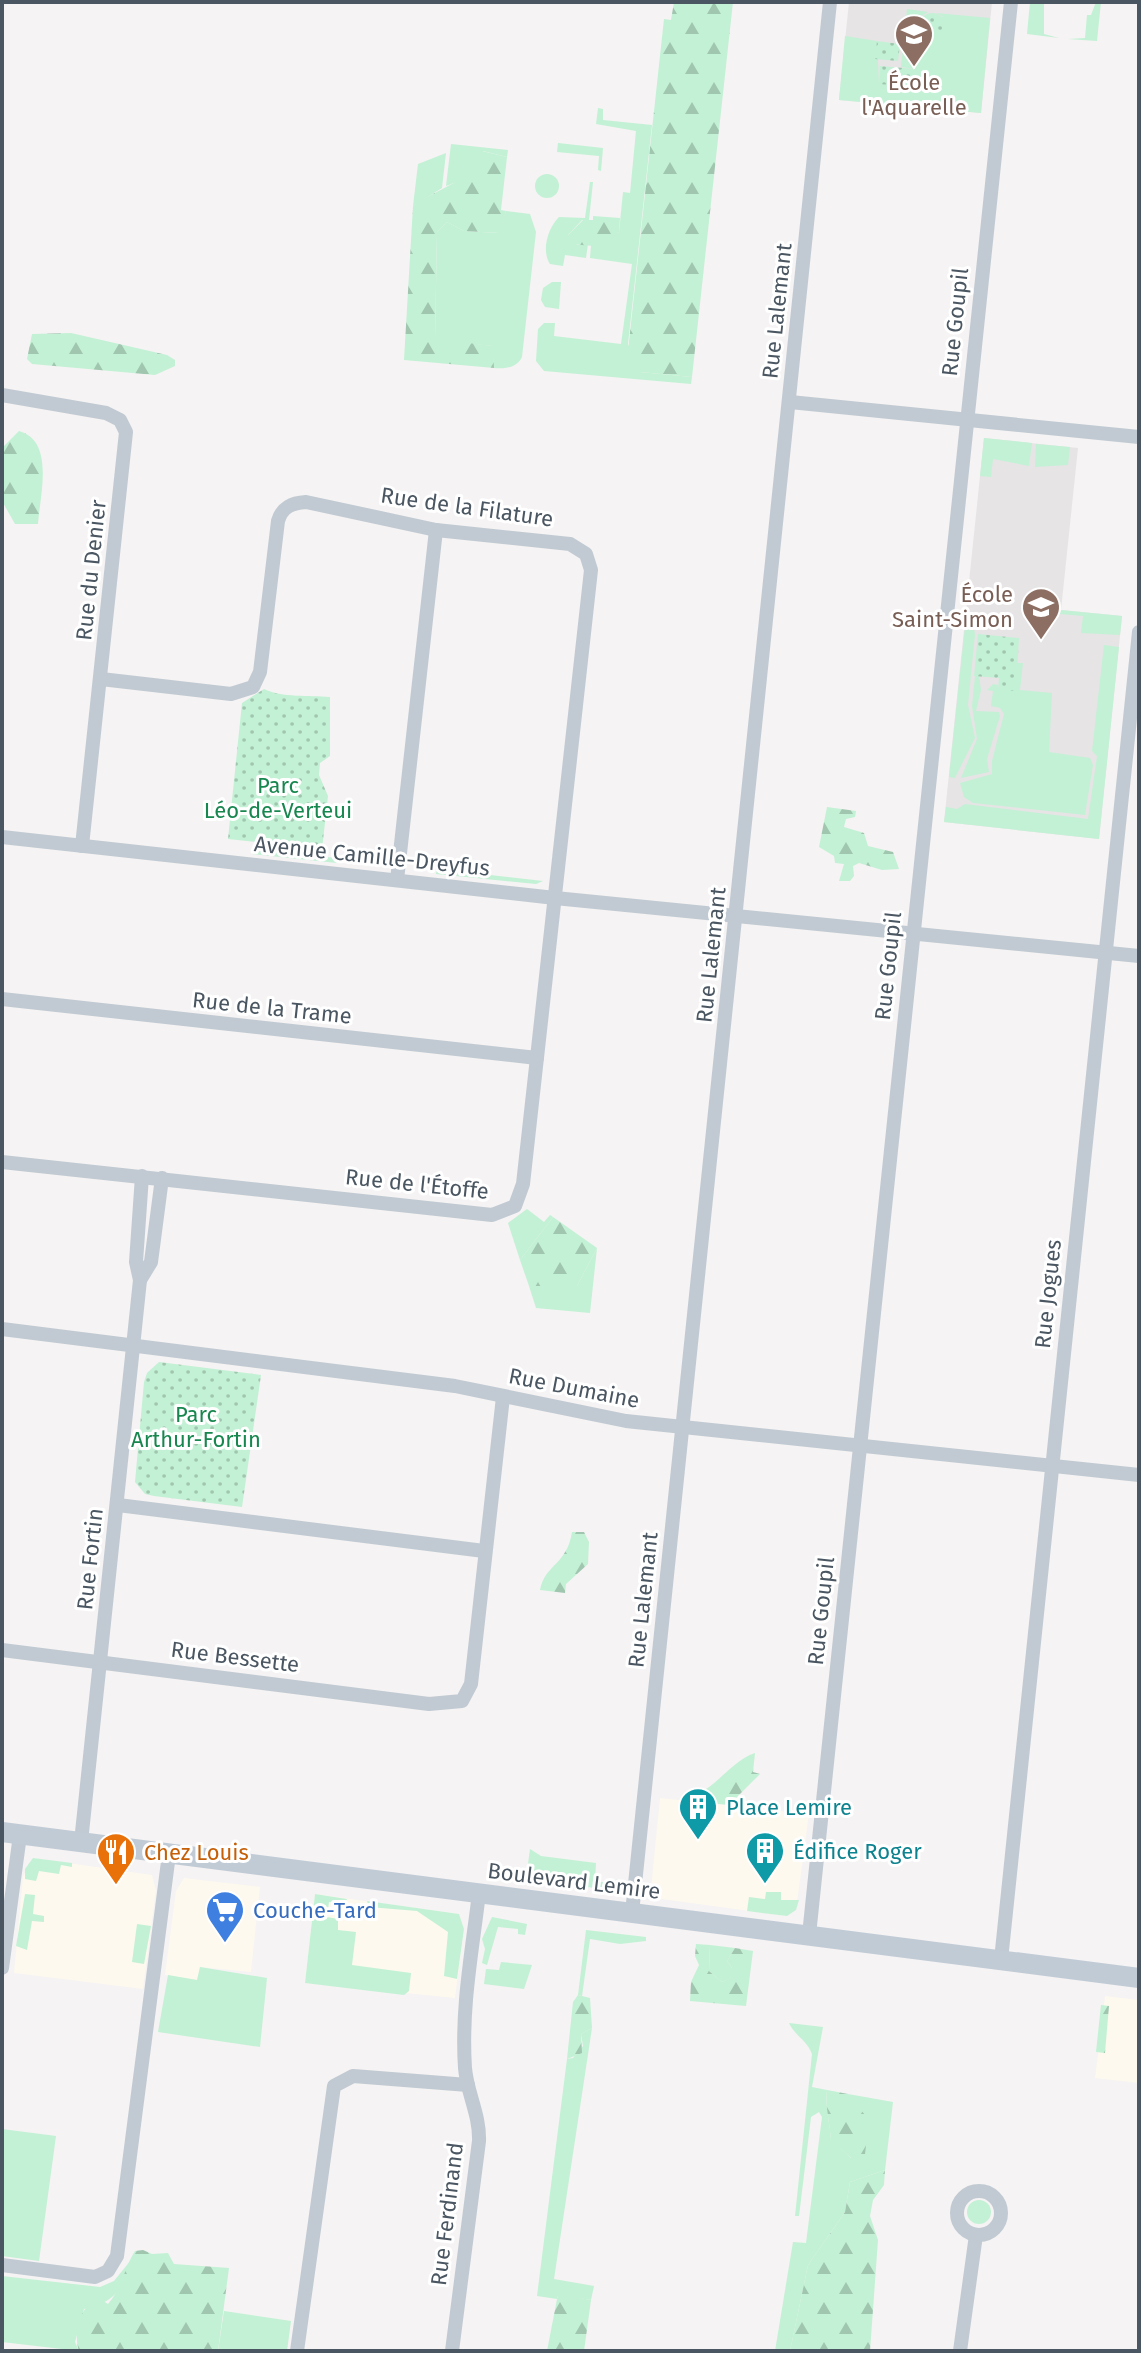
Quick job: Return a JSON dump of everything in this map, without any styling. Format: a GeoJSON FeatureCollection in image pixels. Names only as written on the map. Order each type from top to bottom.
{"type":"FeatureCollection","features":[{"type":"Feature","properties":{"kind":"main road","name":"Boulevard Lemire"},"geometry":{"type":"LineString","coordinates":[[11,1834],[1139,1978]]}},
{"type":"Feature","properties":{"kind":"street","name":"Rue Lalemant"},"geometry":{"type":"LineString","coordinates":[[632,1913],[830,2]]}},
{"type":"Feature","properties":{"kind":"street","name":"Rue Goupil"},"geometry":{"type":"LineString","coordinates":[[809,1935],[1011,2]]}},
{"type":"Feature","properties":{"kind":"street","name":"Rue du Denier"},"geometry":{"type":"LineString","coordinates":[[2,395],[106,413],[120,420],[126,432],[82,846]]}},
{"type":"Feature","properties":{"kind":"street"},"geometry":{"type":"LineString","coordinates":[[790,402],[1139,437]]}},
{"type":"Feature","properties":{"kind":"street","name":"Rue de la Filature"},"geometry":{"type":"LineString","coordinates":[[101,679],[231,694],[253,687],[260,672],[278,521],[283,511],[293,504],[306,502],[436,530],[570,544],[586,554],[590,565],[555,898]]}},
{"type":"Feature","properties":{"kind":"street"},"geometry":{"type":"LineString","coordinates":[[397,880],[436,530]]}},
{"type":"Feature","properties":{"kind":"street","name":"Rue Jogues"},"geometry":{"type":"LineString","coordinates":[[1001,1960],[1139,632]]}},
{"type":"Feature","properties":{"kind":"street","name":"Avenue Camille-Dreyfus"},"geometry":{"type":"LineString","coordinates":[[2,837],[555,898],[1139,956]]}},
{"type":"Feature","properties":{"kind":"street","name":"Rue de l'Étoffe"},"geometry":{"type":"LineString","coordinates":[[2,1162],[492,1215],[505,1213],[519,1200],[523,1184],[555,898]]}},
{"type":"Feature","properties":{"kind":"street","name":"Rue de la Trame"},"geometry":{"type":"LineString","coordinates":[[2,999],[537,1058]]}},
{"type":"Feature","properties":{"kind":"street","name":"Rue Fortin"},"geometry":{"type":"LineString","coordinates":[[81,1842],[140,1280],[136,1254],[142,1176]]}},
{"type":"Feature","properties":{"kind":"street","name":"Rue Fortin"},"geometry":{"type":"LineString","coordinates":[[140,1280],[151,1262],[162,1178]]}},
{"type":"Feature","properties":{"kind":"street","name":"Rue Dumaine"},"geometry":{"type":"LineString","coordinates":[[2,1329],[455,1386],[583,1415],[1139,1475]]}},
{"type":"Feature","properties":{"kind":"street"},"geometry":{"type":"LineString","coordinates":[[118,1505],[484,1551],[503,1397]]}},
{"type":"Feature","properties":{"kind":"street","name":"Rue Bessette"},"geometry":{"type":"LineString","coordinates":[[2,1650],[429,1704],[462,1701],[471,1684],[484,1551]]}},
{"type":"Feature","properties":{"kind":"street"},"geometry":{"type":"LineString","coordinates":[[2,1968],[11,1834]]}},
{"type":"Feature","properties":{"kind":"street"},"geometry":{"type":"LineString","coordinates":[[2,2265],[91,2278],[105,2273],[118,2251],[169,1854]]}},
{"type":"Feature","properties":{"kind":"street","name":"Rue Ferdinand"},"geometry":{"type":"LineString","coordinates":[[452,2351],[479,2141],[478,2119],[468,2085],[464,1999],[479,1893]]}},
{"type":"Feature","properties":{"kind":"street"},"geometry":{"type":"LineString","coordinates":[[297,2351],[334,2086],[353,2076],[468,2085]]}},
{"type":"Feature","properties":{"kind":"street"},"geometry":{"type":"LineString","coordinates":[[960,2351],[976,2235]]}},
{"type":"Feature","properties":{"kind":"shaded area","name":"École l'Aquarelle"},"geometry":{"type":"Polygon","coordinates":[[[849,2],[992,2],[981,113],[839,100],[849,2]]]}},
{"type":"Feature","properties":{"kind":"shaded area","name":"École Saint-Simon"},"geometry":{"type":"Polygon","coordinates":[[[984,438],[1078,448],[1061,610],[1122,616],[1099,839],[944,822],[984,438]]]}},
{"type":"Feature","properties":{"kind":"shaded area"},"geometry":{"type":"Polygon","coordinates":[[[660,1798],[809,1814],[796,1910],[787,1916],[654,1898],[651,1889],[660,1798]]]}},
{"type":"Feature","properties":{"kind":"shaded area"},"geometry":{"type":"Polygon","coordinates":[[[33,1858],[152,1875],[156,1890],[143,1989],[14,1973],[23,1876],[33,1858]]]}},
{"type":"Feature","properties":{"kind":"shaded area"},"geometry":{"type":"Polygon","coordinates":[[[184,1878],[260,1887],[251,1972],[200,1967],[197,1980],[165,1975],[176,1891],[184,1878]]]}},
{"type":"Feature","properties":{"kind":"shaded area"},"geometry":{"type":"Polygon","coordinates":[[[315,1894],[459,1914],[464,1929],[455,1998],[305,1983],[315,1894]]]}},
{"type":"Feature","properties":{"kind":"shaded area"},"geometry":{"type":"Polygon","coordinates":[[[1105,1996],[1139,2000],[1139,2083],[1095,2078],[1105,1996]]]}},
{"type":"Feature","properties":{"kind":"green space"},"geometry":{"type":"Polygon","coordinates":[[[674,2],[733,2],[692,377],[640,372],[627,360],[664,19],[671,20],[674,2]]]}},
{"type":"Feature","properties":{"kind":"green space"},"geometry":{"type":"Polygon","coordinates":[[[1030,2],[1044,2],[1044,34],[1059,38],[1027,34],[1030,2]]]}},
{"type":"Feature","properties":{"kind":"green space"},"geometry":{"type":"Polygon","coordinates":[[[1096,2],[1101,2],[1097,41],[1068,39],[1085,38],[1087,15],[1091,15],[1096,2]]]}},
{"type":"Feature","properties":{"kind":"green space","name":"École l'Aquarelle"},"geometry":{"type":"Polygon","coordinates":[[[907,9],[928,12],[920,17],[943,17],[936,13],[990,18],[981,113],[839,100],[845,36],[877,41],[879,84],[915,69],[901,67],[907,9]]]}},
{"type":"Feature","properties":{"kind":"green space"},"geometry":{"type":"Polygon","coordinates":[[[932,13],[941,17],[945,26],[941,35],[932,39],[923,35],[919,26],[923,17],[932,13]]]}},
{"type":"Feature","properties":{"kind":"green space"},"geometry":{"type":"Polygon","coordinates":[[[877,41],[900,44],[898,61],[875,59],[877,41]]]}},
{"type":"Feature","properties":{"kind":"green space"},"geometry":{"type":"Polygon","coordinates":[[[880,66],[915,69],[914,87],[879,84],[880,66]]]}},
{"type":"Feature","properties":{"kind":"green space"},"geometry":{"type":"Polygon","coordinates":[[[598,108],[603,109],[603,120],[652,125],[628,344],[640,372],[692,377],[691,384],[544,371],[536,361],[538,329],[544,323],[555,323],[554,336],[621,344],[632,264],[590,258],[591,245],[619,232],[623,192],[630,193],[636,131],[596,124],[598,108]]]}},
{"type":"Feature","properties":{"kind":"green space"},"geometry":{"type":"Polygon","coordinates":[[[558,143],[603,148],[601,171],[598,170],[599,156],[557,152],[558,143]]]}},
{"type":"Feature","properties":{"kind":"green space"},"geometry":{"type":"Polygon","coordinates":[[[451,144],[508,150],[507,157],[483,151],[469,173],[446,186],[451,144]]]}},
{"type":"Feature","properties":{"kind":"green space"},"geometry":{"type":"Polygon","coordinates":[[[482,151],[507,157],[501,210],[506,211],[500,233],[464,231],[447,222],[437,232],[435,339],[493,346],[494,368],[404,360],[413,206],[462,177],[477,162],[482,151]]]}},
{"type":"Feature","properties":{"kind":"green space"},"geometry":{"type":"Polygon","coordinates":[[[446,153],[442,188],[413,206],[418,164],[446,153]]]}},
{"type":"Feature","properties":{"kind":"green space"},"geometry":{"type":"Polygon","coordinates":[[[547,174],[556,177],[559,186],[556,195],[547,198],[538,195],[535,186],[538,177],[547,174]]]}},
{"type":"Feature","properties":{"kind":"green space"},"geometry":{"type":"Polygon","coordinates":[[[590,182],[593,182],[589,220],[582,220],[568,235],[577,245],[588,244],[586,258],[565,255],[563,266],[550,264],[546,246],[552,227],[559,217],[585,218],[590,182]]]}},
{"type":"Feature","properties":{"kind":"green space"},"geometry":{"type":"Polygon","coordinates":[[[506,211],[530,214],[536,232],[522,357],[514,366],[494,368],[492,346],[435,340],[437,232],[447,222],[464,231],[499,233],[506,211]]]}},
{"type":"Feature","properties":{"kind":"green space"},"geometry":{"type":"Polygon","coordinates":[[[593,216],[620,218],[619,232],[594,246],[569,244],[568,235],[583,220],[593,220],[593,216]]]}},
{"type":"Feature","properties":{"kind":"green space"},"geometry":{"type":"Polygon","coordinates":[[[552,282],[561,282],[559,309],[545,307],[541,300],[543,288],[552,282]]]}},
{"type":"Feature","properties":{"kind":"green space"},"geometry":{"type":"Polygon","coordinates":[[[71,333],[167,355],[175,360],[175,366],[155,375],[32,364],[27,359],[32,334],[71,333]]]}},
{"type":"Feature","properties":{"kind":"green space"},"geometry":{"type":"Polygon","coordinates":[[[19,431],[30,437],[41,457],[43,470],[38,524],[15,524],[2,501],[2,448],[19,431]]]}},
{"type":"Feature","properties":{"kind":"green space"},"geometry":{"type":"Polygon","coordinates":[[[984,438],[1032,443],[1029,466],[993,459],[991,477],[980,476],[984,438]]]}},
{"type":"Feature","properties":{"kind":"green space"},"geometry":{"type":"Polygon","coordinates":[[[1036,444],[1070,447],[1068,465],[1035,467],[1036,444]]]}},
{"type":"Feature","properties":{"kind":"green space"},"geometry":{"type":"Polygon","coordinates":[[[1061,610],[1122,616],[1120,635],[1081,633],[1083,616],[1060,614],[1061,610]]]}},
{"type":"Feature","properties":{"kind":"green space"},"geometry":{"type":"Polygon","coordinates":[[[965,627],[974,628],[975,635],[968,705],[975,738],[955,778],[949,777],[965,627]]]}},
{"type":"Feature","properties":{"kind":"green space"},"geometry":{"type":"Polygon","coordinates":[[[978,634],[1019,638],[1016,691],[998,690],[999,678],[974,676],[978,634]]]}},
{"type":"Feature","properties":{"kind":"green space"},"geometry":{"type":"Polygon","coordinates":[[[1104,645],[1119,647],[1099,839],[944,822],[946,807],[957,809],[965,804],[1088,819],[1097,756],[1092,751],[1104,645]]]}},
{"type":"Feature","properties":{"kind":"green space"},"geometry":{"type":"Polygon","coordinates":[[[1016,663],[1023,663],[1020,690],[1052,693],[1049,752],[1090,758],[1093,765],[1085,815],[973,803],[964,797],[960,783],[992,774],[992,761],[1004,714],[1000,708],[991,706],[993,691],[987,690],[993,684],[998,685],[998,689],[1016,663]]]}},
{"type":"Feature","properties":{"kind":"green space"},"geometry":{"type":"Polygon","coordinates":[[[975,676],[979,676],[981,690],[976,711],[999,712],[1000,716],[987,759],[989,772],[961,778],[977,739],[972,706],[975,676]]]}},
{"type":"Feature","properties":{"kind":"green space","name":"Parc Léo-de-Verteui"},"geometry":{"type":"Polygon","coordinates":[[[264,689],[287,695],[330,697],[330,756],[320,763],[319,775],[328,796],[322,849],[228,839],[242,703],[264,689]]]}},
{"type":"Feature","properties":{"kind":"green space"},"geometry":{"type":"Polygon","coordinates":[[[827,807],[856,811],[855,817],[846,819],[844,827],[864,833],[868,846],[893,852],[899,869],[882,870],[859,863],[853,866],[854,876],[850,881],[839,881],[844,864],[835,863],[834,856],[819,847],[827,807]]]}},
{"type":"Feature","properties":{"kind":"green space"},"geometry":{"type":"Polygon","coordinates":[[[254,849],[336,858],[337,863],[252,854],[254,849]]]}},
{"type":"Feature","properties":{"kind":"green space"},"geometry":{"type":"Polygon","coordinates":[[[437,869],[543,881],[536,884],[436,874],[437,869]]]}},
{"type":"Feature","properties":{"kind":"green space"},"geometry":{"type":"Polygon","coordinates":[[[527,1209],[544,1222],[550,1215],[553,1217],[520,1260],[508,1223],[527,1209]]]}},
{"type":"Feature","properties":{"kind":"green space"},"geometry":{"type":"Polygon","coordinates":[[[553,1217],[597,1248],[577,1286],[529,1286],[520,1260],[553,1217]]]}},
{"type":"Feature","properties":{"kind":"green space"},"geometry":{"type":"Polygon","coordinates":[[[597,1248],[590,1313],[536,1308],[529,1286],[577,1286],[597,1248]]]}},
{"type":"Feature","properties":{"kind":"green space","name":"Parc Arthur-Fortin"},"geometry":{"type":"Polygon","coordinates":[[[159,1362],[261,1375],[242,1507],[145,1494],[135,1482],[144,1382],[147,1373],[159,1362]]]}},
{"type":"Feature","properties":{"kind":"green space"},"geometry":{"type":"Polygon","coordinates":[[[572,1532],[584,1532],[589,1542],[588,1564],[566,1584],[565,1593],[540,1590],[546,1575],[566,1551],[572,1532]]]}},
{"type":"Feature","properties":{"kind":"green space"},"geometry":{"type":"Polygon","coordinates":[[[755,1753],[753,1772],[760,1774],[729,1805],[690,1801],[691,1795],[707,1788],[755,1753]]]}},
{"type":"Feature","properties":{"kind":"green space"},"geometry":{"type":"Polygon","coordinates":[[[530,1849],[541,1856],[596,1863],[595,1881],[608,1883],[618,1879],[618,1886],[610,1890],[526,1879],[530,1849]]]}},
{"type":"Feature","properties":{"kind":"green space"},"geometry":{"type":"Polygon","coordinates":[[[33,1858],[72,1863],[72,1867],[61,1865],[59,1874],[39,1871],[36,1881],[25,1879],[25,1869],[33,1858]]]}},
{"type":"Feature","properties":{"kind":"green space"},"geometry":{"type":"Polygon","coordinates":[[[766,1892],[781,1892],[781,1900],[799,1900],[796,1910],[787,1916],[747,1911],[749,1897],[765,1899],[766,1892]]]}},
{"type":"Feature","properties":{"kind":"green space"},"geometry":{"type":"Polygon","coordinates":[[[25,1894],[35,1895],[33,1914],[44,1916],[44,1922],[32,1921],[27,1950],[16,1946],[25,1894]]]}},
{"type":"Feature","properties":{"kind":"green space"},"geometry":{"type":"Polygon","coordinates":[[[315,1894],[347,1899],[345,1904],[329,1902],[327,1917],[338,1919],[338,1930],[356,1932],[352,1965],[411,1973],[409,1991],[404,1995],[305,1983],[315,1894]]]}},
{"type":"Feature","properties":{"kind":"green space"},"geometry":{"type":"Polygon","coordinates":[[[367,1901],[459,1914],[464,1929],[457,1979],[444,1976],[448,1932],[417,1911],[369,1907],[367,1901]]]}},
{"type":"Feature","properties":{"kind":"green space"},"geometry":{"type":"Polygon","coordinates":[[[492,1917],[527,1924],[525,1935],[518,1934],[518,1929],[498,1927],[487,1965],[482,1963],[485,1949],[482,1939],[492,1917]]]}},
{"type":"Feature","properties":{"kind":"green space"},"geometry":{"type":"Polygon","coordinates":[[[137,1924],[151,1926],[144,1964],[132,1962],[137,1924]]]}},
{"type":"Feature","properties":{"kind":"green space"},"geometry":{"type":"Polygon","coordinates":[[[586,1930],[646,1937],[646,1941],[620,1944],[590,1939],[582,1996],[578,1995],[586,1930]]]}},
{"type":"Feature","properties":{"kind":"green space"},"geometry":{"type":"Polygon","coordinates":[[[696,1944],[710,1945],[709,1971],[722,1982],[731,1978],[732,1968],[727,1961],[735,1948],[753,1951],[746,2006],[690,2001],[691,1982],[699,1965],[695,1956],[696,1944]]]}},
{"type":"Feature","properties":{"kind":"green space"},"geometry":{"type":"Polygon","coordinates":[[[710,1945],[735,1948],[727,1961],[732,1968],[732,1978],[722,1982],[709,1971],[710,1945]]]}},
{"type":"Feature","properties":{"kind":"green space"},"geometry":{"type":"Polygon","coordinates":[[[501,1962],[532,1965],[524,1989],[484,1984],[486,1969],[499,1970],[501,1962]]]}},
{"type":"Feature","properties":{"kind":"green space"},"geometry":{"type":"Polygon","coordinates":[[[200,1967],[267,1978],[260,2047],[158,2032],[168,1975],[197,1980],[200,1967]]]}},
{"type":"Feature","properties":{"kind":"green space"},"geometry":{"type":"Polygon","coordinates":[[[578,1995],[590,1998],[592,2028],[581,2034],[582,2053],[567,2059],[573,2002],[578,1995]]]}},
{"type":"Feature","properties":{"kind":"green space"},"geometry":{"type":"Polygon","coordinates":[[[1101,2005],[1109,2006],[1105,2053],[1096,2052],[1101,2005]]]}},
{"type":"Feature","properties":{"kind":"green space"},"geometry":{"type":"Polygon","coordinates":[[[789,2023],[823,2027],[812,2087],[827,2090],[831,2140],[851,2158],[864,2138],[867,2126],[848,2094],[893,2102],[885,2170],[850,2182],[845,2212],[808,2265],[790,2351],[775,2351],[793,2242],[806,2243],[822,2117],[819,2112],[811,2117],[799,2216],[795,2216],[812,2054],[789,2023]]]}},
{"type":"Feature","properties":{"kind":"green space"},"geometry":{"type":"Polygon","coordinates":[[[592,2028],[554,2279],[594,2286],[591,2300],[558,2295],[557,2299],[537,2296],[567,2059],[573,2058],[583,2046],[581,2034],[592,2028]]]}},
{"type":"Feature","properties":{"kind":"green space"},"geometry":{"type":"Polygon","coordinates":[[[827,2090],[848,2094],[869,2120],[865,2154],[856,2162],[831,2141],[827,2090]]]}},
{"type":"Feature","properties":{"kind":"green space"},"geometry":{"type":"Polygon","coordinates":[[[2,2129],[56,2136],[39,2261],[2,2256],[2,2129]]]}},
{"type":"Feature","properties":{"kind":"green space"},"geometry":{"type":"Polygon","coordinates":[[[885,2170],[884,2185],[873,2200],[870,2216],[878,2240],[870,2351],[790,2351],[808,2265],[845,2212],[850,2182],[885,2170]]]}},
{"type":"Feature","properties":{"kind":"green space"},"geometry":{"type":"Polygon","coordinates":[[[979,2200],[987,2204],[991,2212],[987,2220],[979,2224],[971,2220],[967,2212],[971,2204],[979,2200]]]}},
{"type":"Feature","properties":{"kind":"green space"},"geometry":{"type":"Polygon","coordinates":[[[135,2251],[152,2254],[168,2253],[174,2264],[229,2268],[218,2351],[79,2351],[78,2329],[82,2313],[98,2298],[108,2304],[135,2251]]]}},
{"type":"Feature","properties":{"kind":"green space"},"geometry":{"type":"Polygon","coordinates":[[[131,2260],[125,2279],[116,2293],[103,2303],[84,2309],[75,2342],[79,2351],[2,2342],[2,2276],[100,2287],[114,2281],[131,2260]]]}},
{"type":"Feature","properties":{"kind":"green space"},"geometry":{"type":"Polygon","coordinates":[[[558,2294],[591,2300],[584,2351],[547,2351],[558,2294]]]}},
{"type":"Feature","properties":{"kind":"green space"},"geometry":{"type":"Polygon","coordinates":[[[224,2311],[291,2321],[287,2351],[218,2351],[224,2311]]]}},
{"type":"Feature","properties":{"kind":"place","name":"École l'Aquarelle"},"geometry":{"type":"Point","coordinates":[914,68]}},
{"type":"Feature","properties":{"kind":"place","name":"École Saint-Simon"},"geometry":{"type":"Point","coordinates":[1041,641]}},
{"type":"Feature","properties":{"kind":"place","name":"Place Lemire"},"geometry":{"type":"Point","coordinates":[698,1841]}},
{"type":"Feature","properties":{"kind":"place","name":"Édifice Roger"},"geometry":{"type":"Point","coordinates":[765,1885]}},
{"type":"Feature","properties":{"kind":"place","name":"Chez Louis"},"geometry":{"type":"Point","coordinates":[116,1886]}},
{"type":"Feature","properties":{"kind":"place","name":"Couche-Tard"},"geometry":{"type":"Point","coordinates":[225,1944]}}]}
